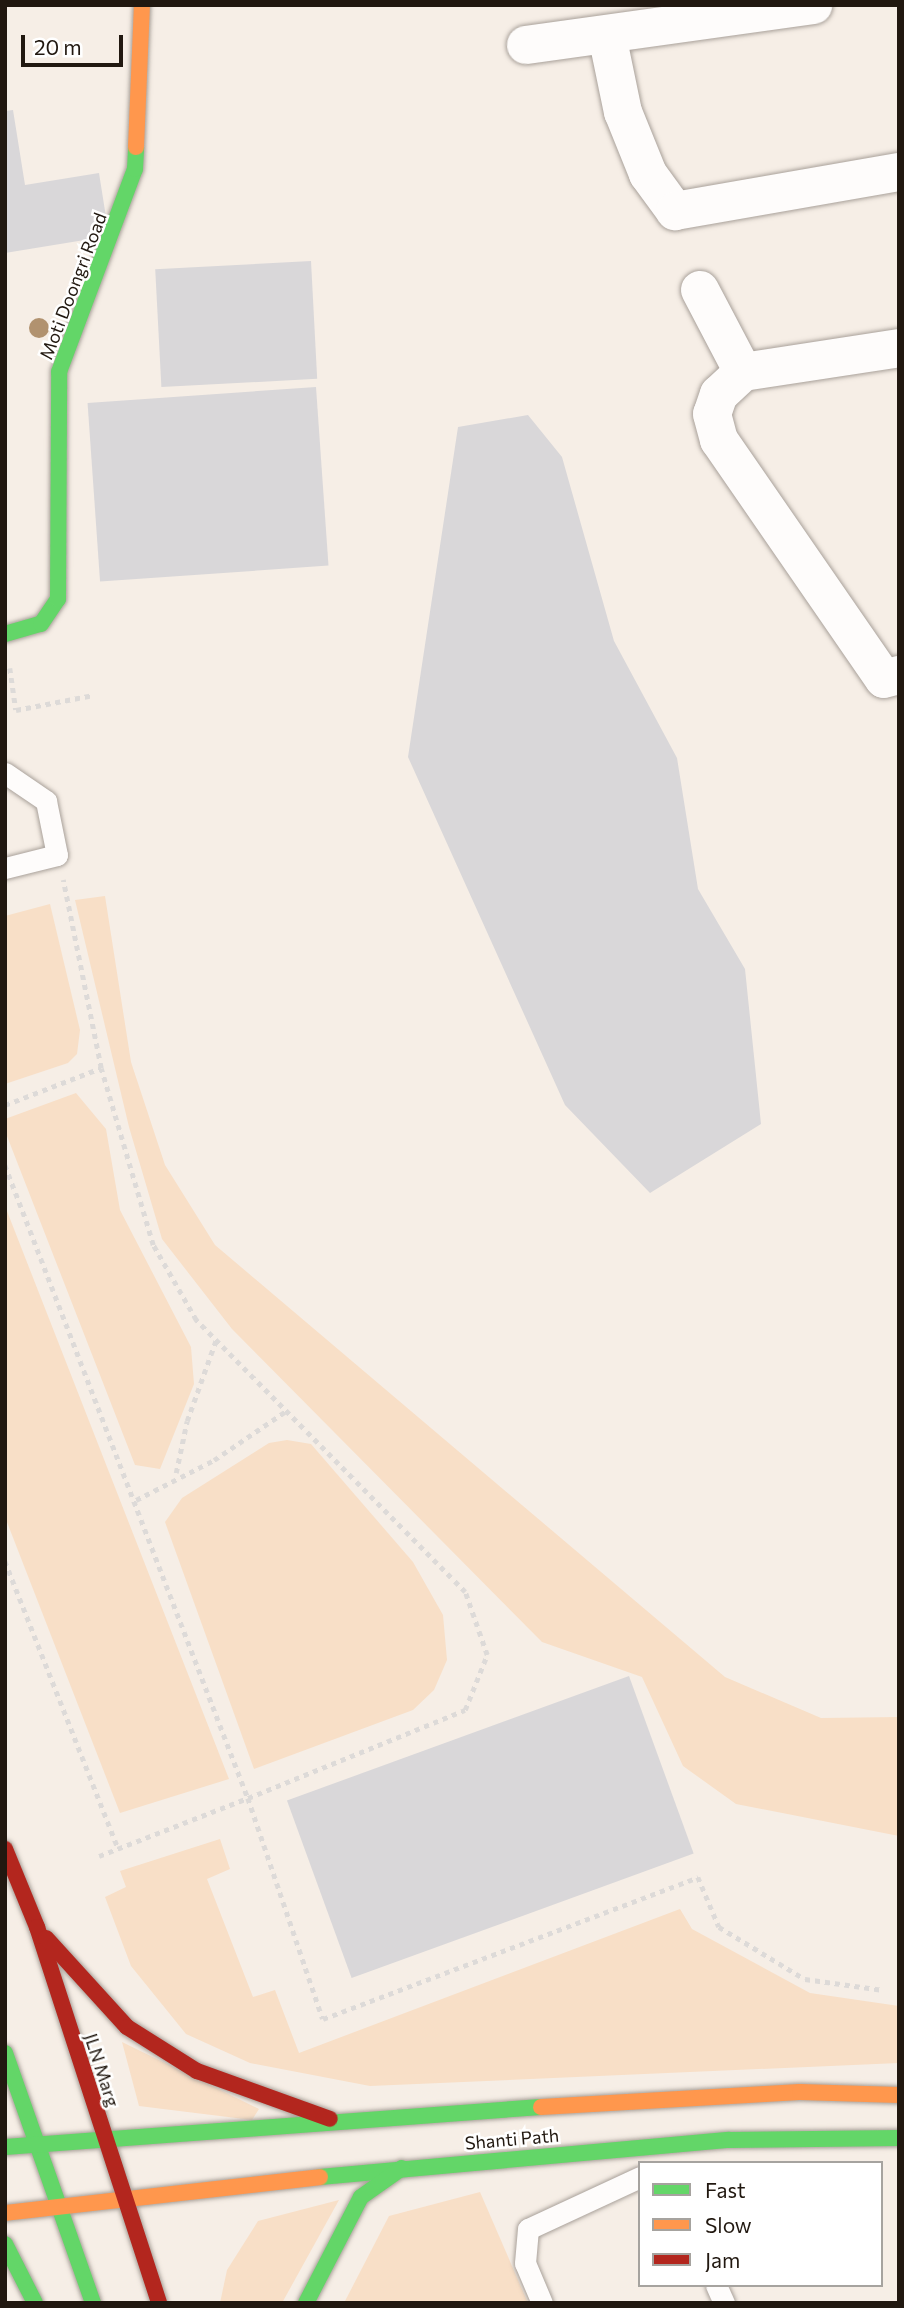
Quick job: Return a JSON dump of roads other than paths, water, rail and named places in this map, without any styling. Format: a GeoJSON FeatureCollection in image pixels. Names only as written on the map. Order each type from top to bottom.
{"type":"FeatureCollection","features":[{"type":"Feature","properties":{"kind":"main road","name":"Moti Doongri Road"},"geometry":{"type":"LineString","coordinates":[[5,634],[41,624],[58,599],[59,372],[135,169],[142,5]]}},
{"type":"Feature","properties":{"kind":"main road","name":"JLN Marg"},"geometry":{"type":"LineString","coordinates":[[5,1849],[37,1928],[103,2136],[130,2203],[159,2303]]}},
{"type":"Feature","properties":{"kind":"main road"},"geometry":{"type":"LineString","coordinates":[[37,1928],[127,2026],[197,2071],[330,2119]]}},
{"type":"Feature","properties":{"kind":"main road"},"geometry":{"type":"LineString","coordinates":[[5,2053],[93,2303]]}},
{"type":"Feature","properties":{"kind":"main road"},"geometry":{"type":"LineString","coordinates":[[5,2147],[103,2136],[330,2119],[800,2092],[899,2095]]}},
{"type":"Feature","properties":{"kind":"main road","name":"Shanti Path"},"geometry":{"type":"LineString","coordinates":[[5,2213],[130,2203],[402,2168],[729,2140],[899,2138]]}},
{"type":"Feature","properties":{"kind":"main road"},"geometry":{"type":"LineString","coordinates":[[306,2303],[361,2197],[402,2168]]}},
{"type":"Feature","properties":{"kind":"main road"},"geometry":{"type":"LineString","coordinates":[[5,2244],[35,2303]]}},
{"type":"Feature","properties":{"kind":"street"},"geometry":{"type":"LineString","coordinates":[[526,45],[813,5]]}},
{"type":"Feature","properties":{"kind":"street"},"geometry":{"type":"LineString","coordinates":[[607,35],[623,112],[648,174],[675,211],[899,172]]}},
{"type":"Feature","properties":{"kind":"street"},"geometry":{"type":"LineString","coordinates":[[700,290],[743,372]]}},
{"type":"Feature","properties":{"kind":"street"},"geometry":{"type":"LineString","coordinates":[[899,348],[743,372],[719,394],[712,414],[719,440],[884,679],[899,675]]}},
{"type":"Feature","properties":{"kind":"lane"},"geometry":{"type":"LineString","coordinates":[[5,773],[46,801],[57,855],[5,868]]}},
{"type":"Feature","properties":{"kind":"lane"},"geometry":{"type":"LineString","coordinates":[[542,2303],[525,2263],[528,2229],[638,2178]]}},
{"type":"Feature","properties":{"kind":"lane"},"geometry":{"type":"LineString","coordinates":[[717,2287],[724,2303]]}}]}
